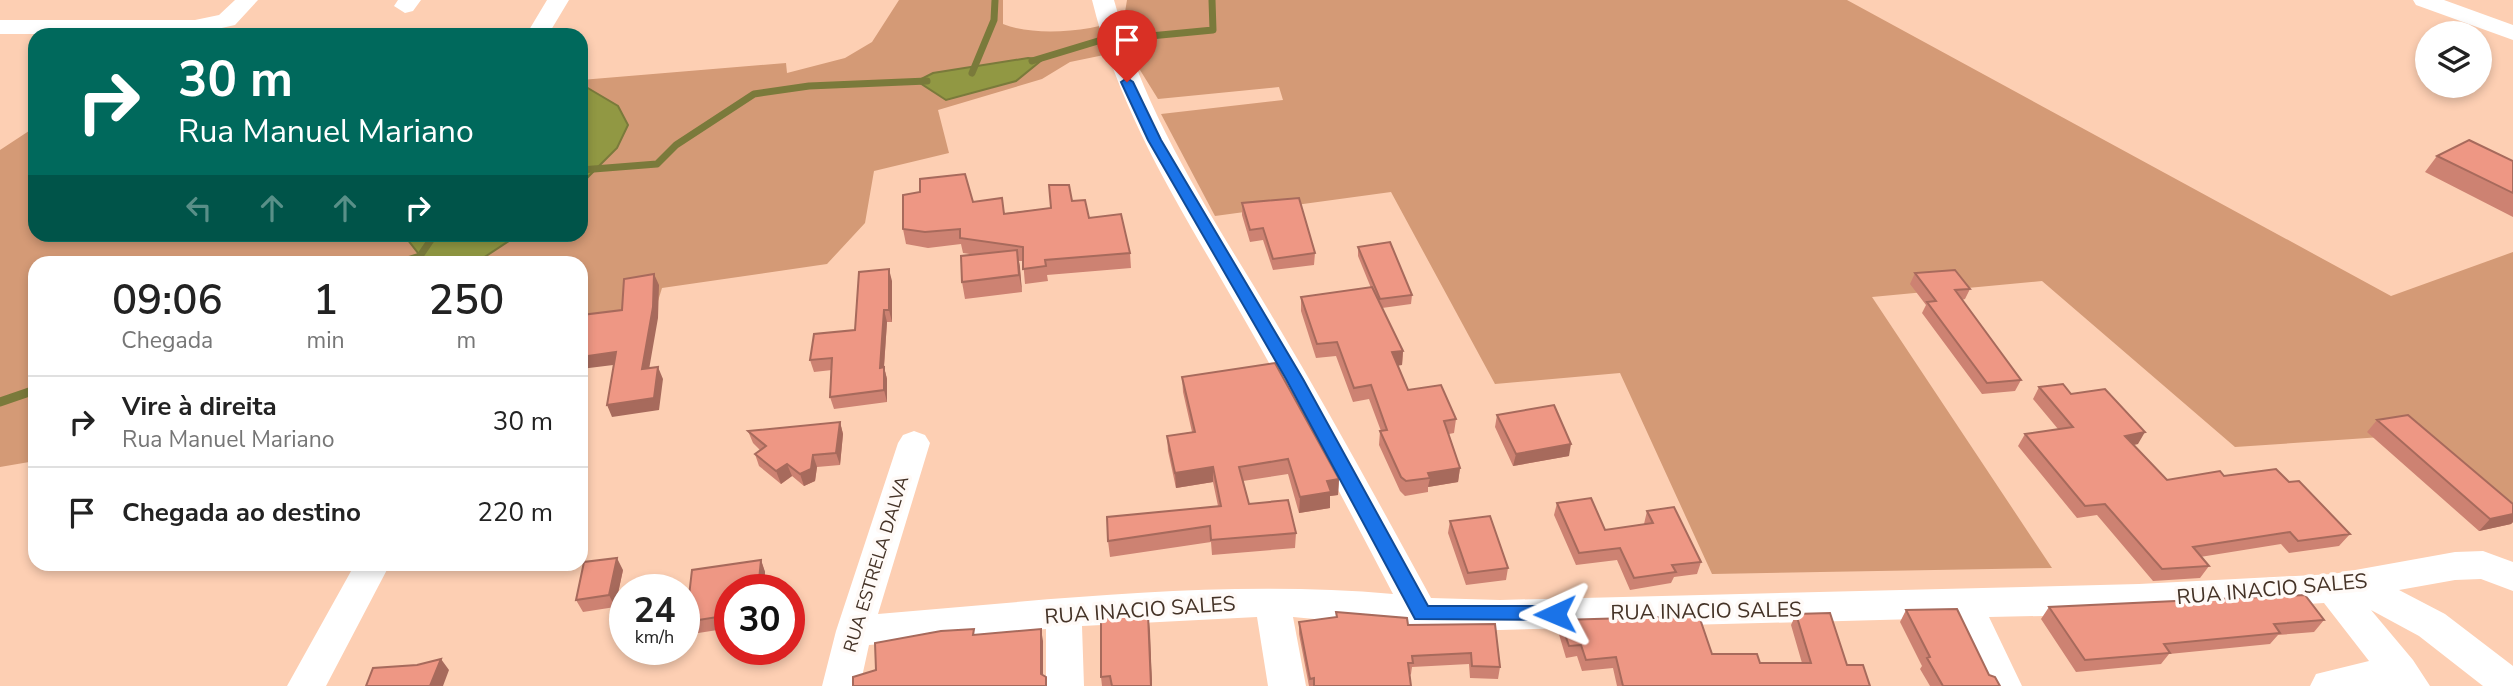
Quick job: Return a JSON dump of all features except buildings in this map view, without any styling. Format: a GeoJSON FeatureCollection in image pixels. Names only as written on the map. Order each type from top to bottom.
{"type":"FeatureCollection","features":[{"type":"Feature","properties":{"kind":"street"},"geometry":{"type":"LineString","coordinates":[[182,28],[227,20],[247,0]]}},
{"type":"Feature","properties":{"kind":"street"},"geometry":{"type":"LineString","coordinates":[[541,28],[558,0]]}},
{"type":"Feature","properties":{"kind":"street"},"geometry":{"type":"LineString","coordinates":[[1103,0],[1111,38],[1135,104],[1294,379],[1422,614]]}},
{"type":"Feature","properties":{"kind":"street"},"geometry":{"type":"LineString","coordinates":[[2424,0],[2513,33]]}},
{"type":"Feature","properties":{"kind":"street"},"geometry":{"type":"LineString","coordinates":[[0,27],[84,28]]}},
{"type":"Feature","properties":{"kind":"street","name":"RUA ESTRELA DALVA"},"geometry":{"type":"LineString","coordinates":[[841,686],[853,631],[914,443]]}},
{"type":"Feature","properties":{"kind":"street","name":"RUA INACIO SALES"},"geometry":{"type":"LineString","coordinates":[[853,631],[1065,614],[1272,602],[1363,605],[1422,614],[1500,615],[1966,606],[2344,585],[2455,566],[2483,565],[2513,577]]}},
{"type":"Feature","properties":{"kind":"street"},"geometry":{"type":"LineString","coordinates":[[306,686],[369,571]]}},
{"type":"Feature","properties":{"kind":"street"},"geometry":{"type":"LineString","coordinates":[[2329,686],[2406,678],[2344,585]]}},
{"type":"Feature","properties":{"kind":"street"},"geometry":{"type":"LineString","coordinates":[[2344,585],[2432,625],[2511,686]]}},
{"type":"Feature","properties":{"kind":"street"},"geometry":{"type":"LineString","coordinates":[[1272,602],[1287,686]]}},
{"type":"Feature","properties":{"kind":"street"},"geometry":{"type":"LineString","coordinates":[[1966,606],[2003,686]]}},
{"type":"Feature","properties":{"kind":"street"},"geometry":{"type":"LineString","coordinates":[[1065,614],[1065,686]]}},
{"type":"Feature","properties":{"kind":"shaded area"},"geometry":{"type":"Polygon","coordinates":[[[899,0],[1003,0],[1003,24],[1047,32],[1096,27],[1124,18],[1127,0],[1847,0],[2391,296],[2513,252],[2513,515],[2426,434],[2235,447],[2042,281],[1872,297],[2052,568],[1712,574],[1620,373],[1495,384],[1391,192],[1215,216],[1161,114],[1283,100],[1279,87],[1158,99],[1140,70],[1133,49],[1070,62],[1042,79],[938,110],[949,153],[874,171],[865,223],[827,264],[662,288],[654,314],[588,328],[588,256],[486,256],[507,242],[588,242],[588,177],[617,148],[618,106],[588,88],[588,79],[786,63],[787,73],[845,58],[872,42],[899,0]]]}},
{"type":"Feature","properties":{"kind":"shaded area"},"geometry":{"type":"Polygon","coordinates":[[[1028,58],[1043,59],[1016,81],[946,100],[917,81],[933,73],[1028,58]]]}},
{"type":"Feature","properties":{"kind":"shaded area"},"geometry":{"type":"Polygon","coordinates":[[[588,88],[618,106],[628,125],[617,148],[588,177],[588,88]]]}},
{"type":"Feature","properties":{"kind":"shaded area"},"geometry":{"type":"Polygon","coordinates":[[[28,132],[28,242],[409,242],[420,256],[28,256],[28,462],[0,467],[0,150],[28,132]]]}},
{"type":"Feature","properties":{"kind":"shaded area"},"geometry":{"type":"Polygon","coordinates":[[[409,242],[507,242],[486,256],[420,256],[409,242]]]}},
{"type":"Feature","properties":{"kind":"waterway"},"geometry":{"type":"LineString","coordinates":[[972,73],[994,20],[995,0]]}},
{"type":"Feature","properties":{"kind":"waterway"},"geometry":{"type":"LineString","coordinates":[[1032,61],[1098,41],[1213,30],[1212,0]]}},
{"type":"Feature","properties":{"kind":"waterway"},"geometry":{"type":"LineString","coordinates":[[588,169],[657,164],[676,145],[754,94],[809,86],[927,81]]}},
{"type":"Feature","properties":{"kind":"waterway"},"geometry":{"type":"LineString","coordinates":[[420,256],[430,242]]}},
{"type":"Feature","properties":{"kind":"waterway"},"geometry":{"type":"LineString","coordinates":[[0,402],[28,392]]}},
{"type":"Feature","properties":{"kind":"route"},"geometry":{"type":"LineString","coordinates":[[1127,82],[1135,104],[1294,379],[1422,614],[1555,614]]}}]}
